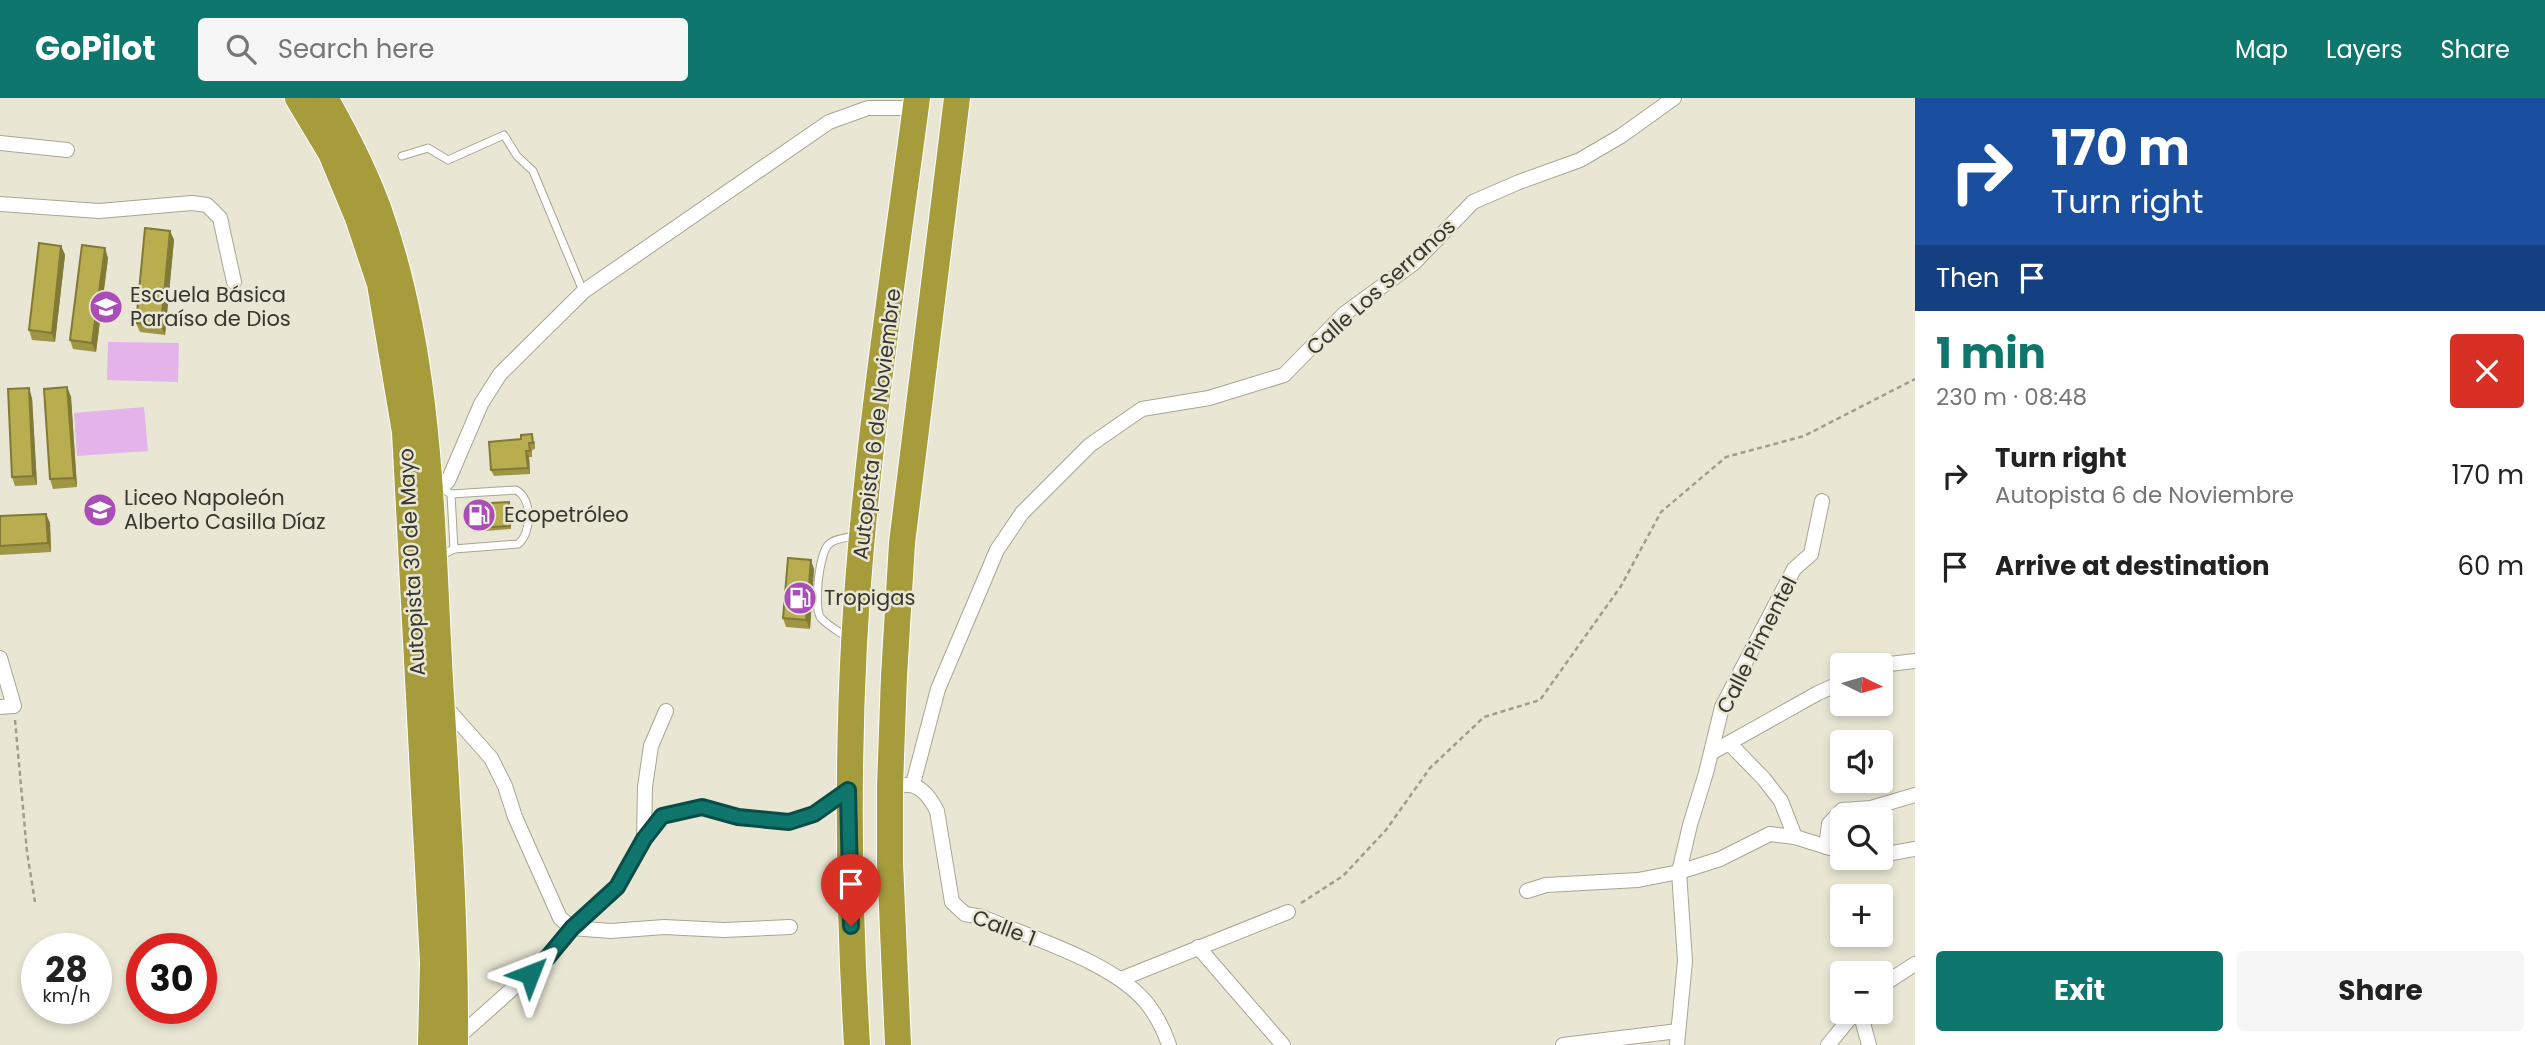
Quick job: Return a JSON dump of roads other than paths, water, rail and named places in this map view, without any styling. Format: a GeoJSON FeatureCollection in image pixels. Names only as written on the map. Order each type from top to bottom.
{"type":"FeatureCollection","features":[{"type":"Feature","properties":{"kind":"highway","name":"Autopista 30 de Mayo"},"geometry":{"type":"LineString","coordinates":[[298,98],[331,153],[376,271],[405,432],[433,963],[447,1043]]}},
{"type":"Feature","properties":{"kind":"highway","name":"Autopista 30 de Mayo"},"geometry":{"type":"LineString","coordinates":[[326,98],[378,207],[401,283],[423,417],[440,490],[444,554],[442,702],[447,1043]]}},
{"type":"Feature","properties":{"kind":"highway","name":"Autopista 6 de Noviembre"},"geometry":{"type":"LineString","coordinates":[[898,1045],[890,862],[901,785],[902,543],[957,98]]}},
{"type":"Feature","properties":{"kind":"highway","name":"Autopista 6 de Noviembre"},"geometry":{"type":"LineString","coordinates":[[857,1045],[848,790],[854,642],[875,416],[916,103]]}},
{"type":"Feature","properties":{"kind":"street","name":"Calle Los Serranos"},"geometry":{"type":"LineString","coordinates":[[901,785],[997,550],[1022,513],[1090,445],[1142,409],[1209,398],[1284,375],[1344,314],[1414,263],[1473,202],[1580,160],[1621,136],[1674,98]]}},
{"type":"Feature","properties":{"kind":"street"},"geometry":{"type":"LineString","coordinates":[[440,490],[448,481],[481,404],[500,374],[584,291],[829,122],[868,108],[916,103]]}},
{"type":"Feature","properties":{"kind":"street"},"geometry":{"type":"LineString","coordinates":[[0,143],[66,150]]}},
{"type":"Feature","properties":{"kind":"street"},"geometry":{"type":"LineString","coordinates":[[0,204],[99,211],[192,203],[207,205],[220,218],[234,282]]}},
{"type":"Feature","properties":{"kind":"street","name":"Calle Pimentel"},"geometry":{"type":"LineString","coordinates":[[1677,1038],[1685,961],[1679,872],[1722,707],[1794,569],[1811,554],[1822,501]]}},
{"type":"Feature","properties":{"kind":"street"},"geometry":{"type":"LineString","coordinates":[[0,658],[7,706]]}},
{"type":"Feature","properties":{"kind":"street"},"geometry":{"type":"LineString","coordinates":[[1894,663],[1915,660]]}},
{"type":"Feature","properties":{"kind":"street"},"geometry":{"type":"LineString","coordinates":[[1711,753],[1830,688]]}},
{"type":"Feature","properties":{"kind":"street"},"geometry":{"type":"LineString","coordinates":[[442,702],[491,758],[554,906],[560,918],[572,928],[611,931],[664,927],[724,930],[790,927]]}},
{"type":"Feature","properties":{"kind":"street"},"geometry":{"type":"LineString","coordinates":[[644,839],[645,787],[651,746],[666,711]]}},
{"type":"Feature","properties":{"kind":"street"},"geometry":{"type":"LineString","coordinates":[[1729,743],[1781,801],[1795,837]]}},
{"type":"Feature","properties":{"kind":"street","name":"Calle 1"},"geometry":{"type":"LineString","coordinates":[[901,785],[932,801],[937,811],[952,902],[965,914],[982,917],[1095,964],[1121,979],[1149,1006],[1164,1044]]}},
{"type":"Feature","properties":{"kind":"street"},"geometry":{"type":"LineString","coordinates":[[447,1043],[548,957],[572,928],[617,887],[644,839],[662,816],[702,807],[738,817],[789,822],[814,814],[848,790]]}},
{"type":"Feature","properties":{"kind":"street"},"geometry":{"type":"LineString","coordinates":[[1826,847],[1829,824],[1842,810],[1871,808],[1915,795]]}},
{"type":"Feature","properties":{"kind":"street"},"geometry":{"type":"LineString","coordinates":[[1527,891],[1546,885],[1638,880],[1679,872],[1720,859],[1770,834],[1795,837],[1830,848]]}},
{"type":"Feature","properties":{"kind":"street"},"geometry":{"type":"LineString","coordinates":[[1893,853],[1915,849]]}},
{"type":"Feature","properties":{"kind":"street"},"geometry":{"type":"LineString","coordinates":[[1121,979],[1288,912]]}},
{"type":"Feature","properties":{"kind":"street"},"geometry":{"type":"LineString","coordinates":[[1198,947],[1283,1045]]}},
{"type":"Feature","properties":{"kind":"street"},"geometry":{"type":"LineString","coordinates":[[1893,978],[1915,964]]}},
{"type":"Feature","properties":{"kind":"street"},"geometry":{"type":"LineString","coordinates":[[1828,1045],[1847,1024]]}},
{"type":"Feature","properties":{"kind":"street"},"geometry":{"type":"LineString","coordinates":[[1862,1024],[1870,1045]]}},
{"type":"Feature","properties":{"kind":"street"},"geometry":{"type":"LineString","coordinates":[[1563,1045],[1677,1038]]}},
{"type":"Feature","properties":{"kind":"lane"},"geometry":{"type":"LineString","coordinates":[[402,156],[428,148],[448,160],[504,135],[517,156],[533,172],[584,291]]}},
{"type":"Feature","properties":{"kind":"lane"},"geometry":{"type":"LineString","coordinates":[[440,490],[516,491],[523,494],[527,500],[528,532],[518,544],[444,554]]}},
{"type":"Feature","properties":{"kind":"lane"},"geometry":{"type":"LineString","coordinates":[[854,642],[821,618],[817,608],[821,561],[826,547],[831,541],[863,534]]}},
{"type":"Feature","properties":{"kind":"place","name":"Escuela Básica Paraíso de Dios"},"geometry":{"type":"Point","coordinates":[106,307]}},
{"type":"Feature","properties":{"kind":"place","name":"Liceo Napoleón Alberto Casilla Díaz"},"geometry":{"type":"Point","coordinates":[100,510]}},
{"type":"Feature","properties":{"kind":"place","name":"Ecopetróleo"},"geometry":{"type":"Point","coordinates":[479,515]}},
{"type":"Feature","properties":{"kind":"place","name":"Tropigas"},"geometry":{"type":"Point","coordinates":[800,598]}}]}
